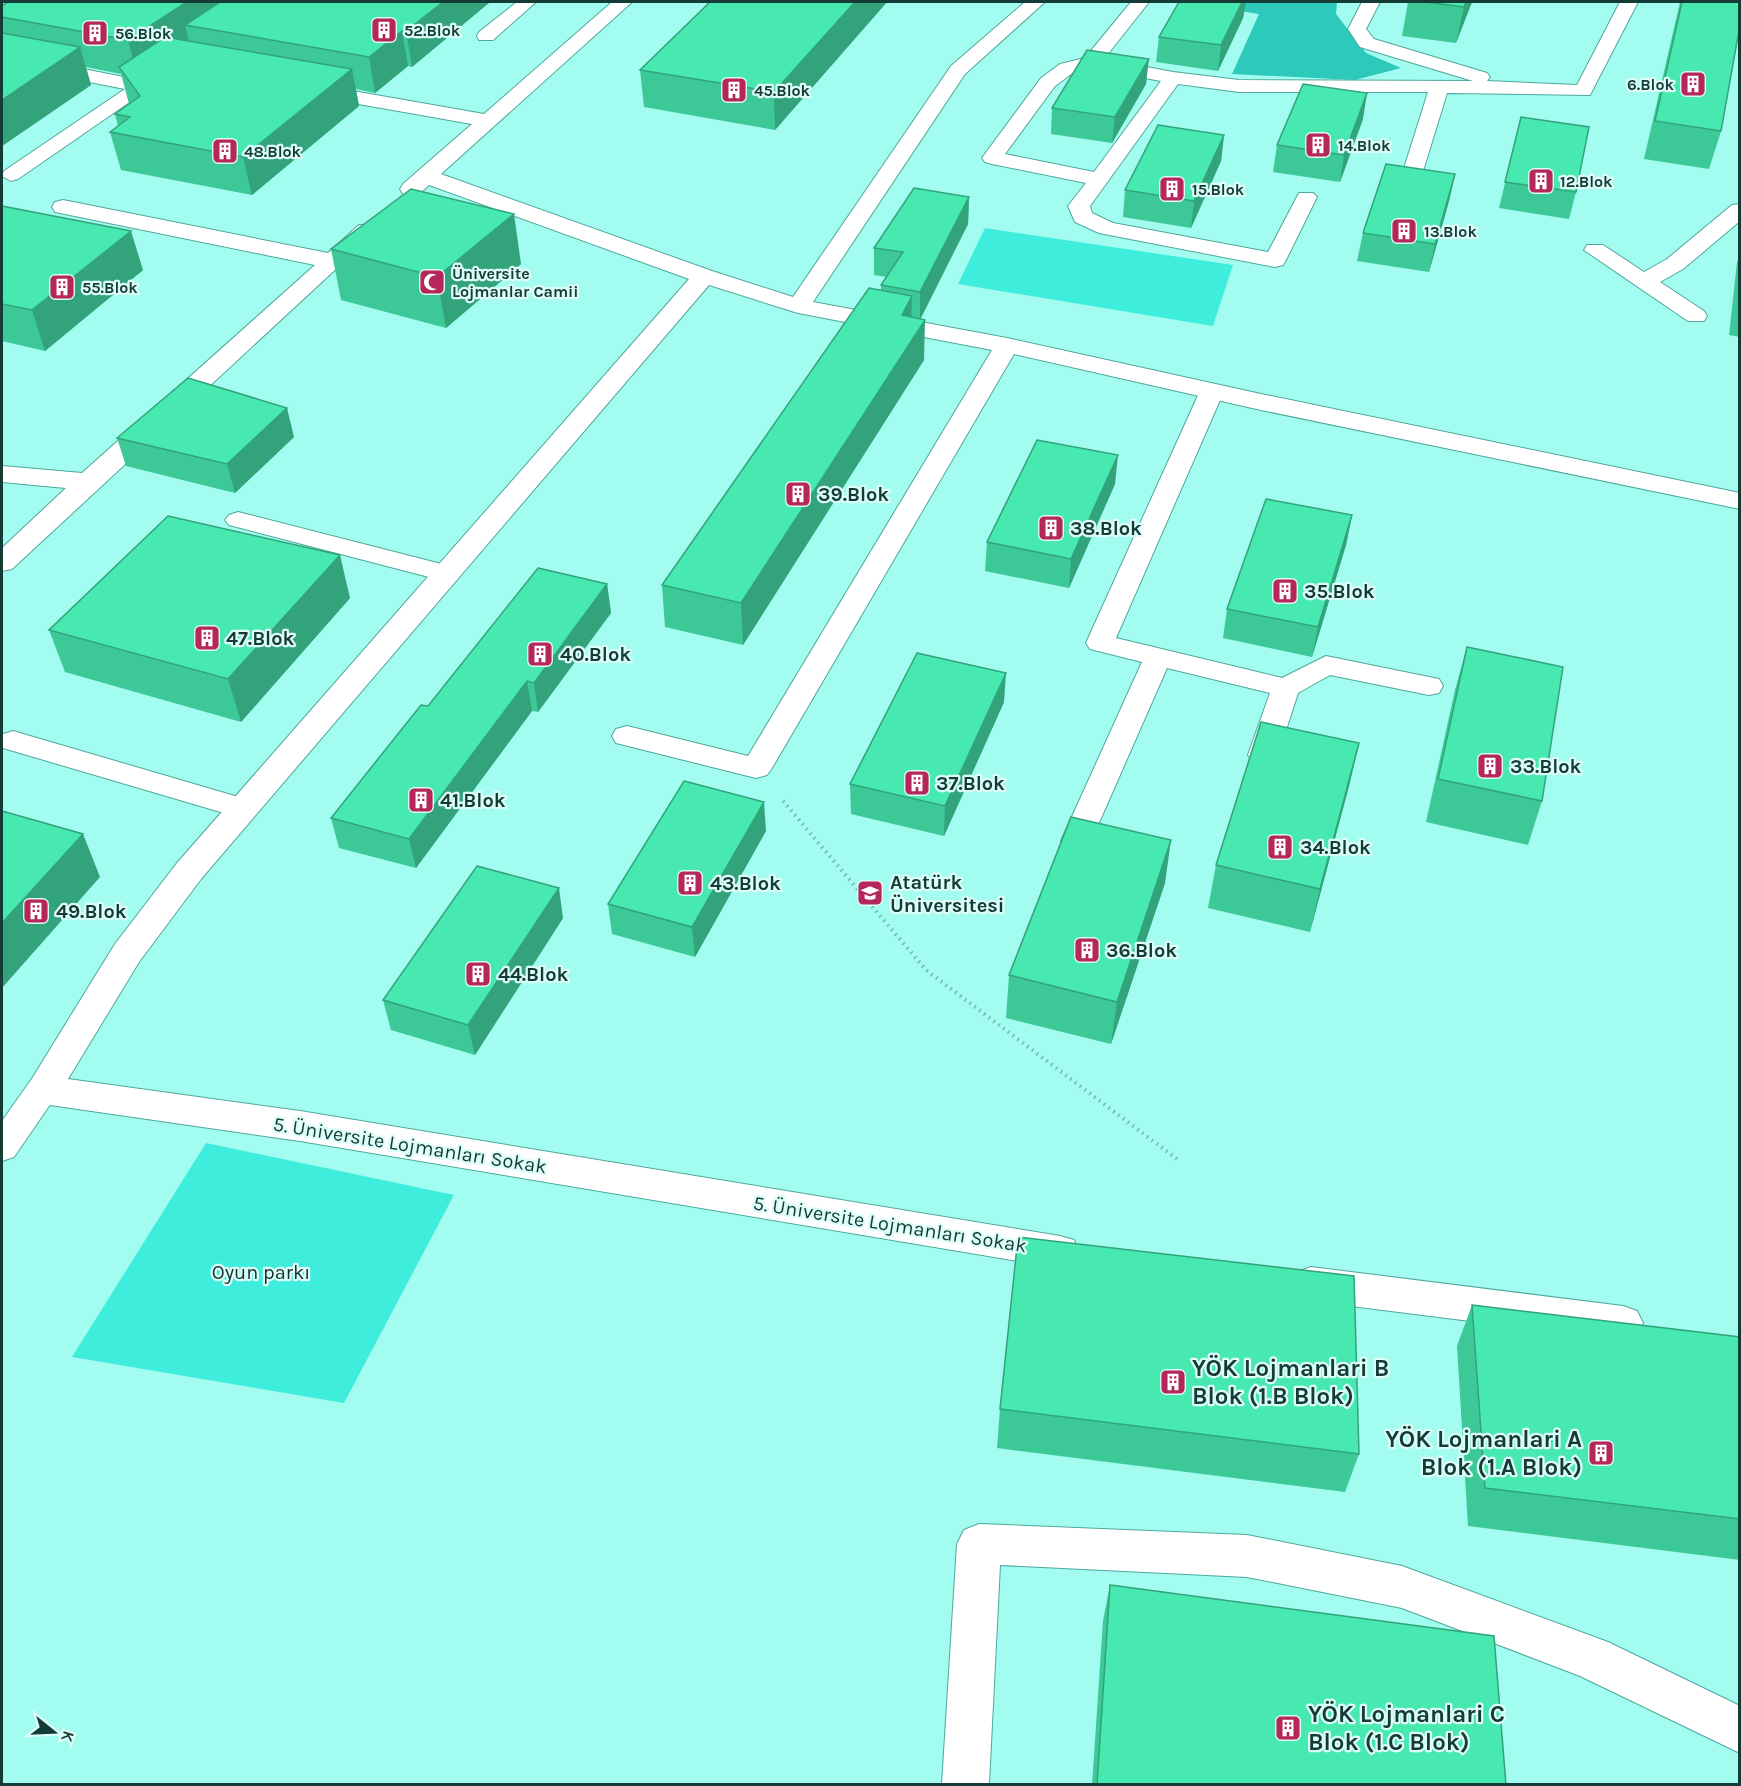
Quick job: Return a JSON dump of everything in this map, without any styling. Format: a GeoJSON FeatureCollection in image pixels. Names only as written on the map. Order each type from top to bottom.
{"type":"FeatureCollection","features":[{"type":"Feature","properties":{"kind":"street"},"geometry":{"type":"LineString","coordinates":[[2,563],[616,2]]}},
{"type":"Feature","properties":{"kind":"street"},"geometry":{"type":"LineString","coordinates":[[798,306],[958,70],[1036,2]]}},
{"type":"Feature","properties":{"kind":"street"},"geometry":{"type":"LineString","coordinates":[[289,86],[488,121]]}},
{"type":"Feature","properties":{"kind":"street"},"geometry":{"type":"LineString","coordinates":[[425,176],[704,276],[798,306],[1007,345],[1212,391],[1740,501]]}},
{"type":"Feature","properties":{"kind":"street"},"geometry":{"type":"LineString","coordinates":[[63,207],[332,261]]}},
{"type":"Feature","properties":{"kind":"street"},"geometry":{"type":"LineString","coordinates":[[43,1090],[127,952],[241,808],[448,574],[704,276]]}},
{"type":"Feature","properties":{"kind":"street"},"geometry":{"type":"LineString","coordinates":[[627,736],[756,768],[1007,345]]}},
{"type":"Feature","properties":{"kind":"street"},"geometry":{"type":"LineString","coordinates":[[2,474],[88,482]]}},
{"type":"Feature","properties":{"kind":"street","name":"5. Üniversite Lojmanları Sokak"},"geometry":{"type":"LineString","coordinates":[[43,1090],[300,1126],[1021,1247],[1092,1256]]}},
{"type":"Feature","properties":{"kind":"street"},"geometry":{"type":"LineString","coordinates":[[1280,1280],[1657,1328]]}},
{"type":"Feature","properties":{"kind":"street"},"geometry":{"type":"LineString","coordinates":[[965,1785],[979,1544],[1247,1556],[1402,1587],[1592,1658],[1740,1730]]}},
{"type":"Feature","properties":{"kind":"lane"},"geometry":{"type":"LineString","coordinates":[[486,36],[527,2]]}},
{"type":"Feature","properties":{"kind":"lane"},"geometry":{"type":"LineString","coordinates":[[1092,62],[1140,2]]}},
{"type":"Feature","properties":{"kind":"lane"},"geometry":{"type":"LineString","coordinates":[[1371,2],[1357,29],[1367,44],[1470,72],[1492,87]]}},
{"type":"Feature","properties":{"kind":"lane"},"geometry":{"type":"LineString","coordinates":[[1099,179],[992,158],[1048,82],[1067,68],[1092,62],[1173,78],[1239,86],[1492,87],[1583,91],[1629,2]]}},
{"type":"Feature","properties":{"kind":"lane"},"geometry":{"type":"LineString","coordinates":[[2,59],[142,86]]}},
{"type":"Feature","properties":{"kind":"lane"},"geometry":{"type":"LineString","coordinates":[[11,175],[142,86],[179,64]]}},
{"type":"Feature","properties":{"kind":"lane"},"geometry":{"type":"LineString","coordinates":[[1173,78],[1078,207],[1088,222],[1107,228],[1275,260],[1306,197]]}},
{"type":"Feature","properties":{"kind":"lane"},"geometry":{"type":"LineString","coordinates":[[1410,181],[1439,87]]}},
{"type":"Feature","properties":{"kind":"lane"},"geometry":{"type":"LineString","coordinates":[[1644,282],[1675,264],[1740,210]]}},
{"type":"Feature","properties":{"kind":"lane"},"geometry":{"type":"LineString","coordinates":[[1595,250],[1696,316]]}},
{"type":"Feature","properties":{"kind":"lane"},"geometry":{"type":"LineString","coordinates":[[1212,391],[1101,643],[1286,688]]}},
{"type":"Feature","properties":{"kind":"lane"},"geometry":{"type":"LineString","coordinates":[[238,520],[448,574]]}},
{"type":"Feature","properties":{"kind":"lane"},"geometry":{"type":"LineString","coordinates":[[1076,841],[1158,657]]}},
{"type":"Feature","properties":{"kind":"lane"},"geometry":{"type":"LineString","coordinates":[[1263,755],[1286,688],[1326,664],[1429,686]]}},
{"type":"Feature","properties":{"kind":"lane"},"geometry":{"type":"LineString","coordinates":[[13,741],[241,808]]}},
{"type":"Feature","properties":{"kind":"lane"},"geometry":{"type":"LineString","coordinates":[[2,1147],[43,1090]]}},
{"type":"Feature","properties":{"kind":"path"},"geometry":{"type":"LineString","coordinates":[[756,768],[926,970],[1177,1159]]}},
{"type":"Feature","properties":{"kind":"green space"},"geometry":{"type":"Polygon","coordinates":[[[985,228],[1233,265],[1213,326],[958,284],[985,228]]]}},
{"type":"Feature","properties":{"kind":"green space","name":"Oyun parkı"},"geometry":{"type":"Polygon","coordinates":[[[206,1143],[454,1195],[344,1403],[72,1357],[206,1143]]]}},
{"type":"Feature","properties":{"kind":"shaded area"},"geometry":{"type":"Polygon","coordinates":[[[1180,2],[1337,2],[1336,14],[1366,53],[1401,68],[1355,80],[1232,74],[1259,14],[1180,2]]]}},
{"type":"Feature","properties":{"kind":"building"},"geometry":{"type":"Polygon","coordinates":[[[8,2],[187,2],[128,40],[2,17],[2,6],[8,2]]]}},
{"type":"Feature","properties":{"kind":"building"},"geometry":{"type":"Polygon","coordinates":[[[220,2],[443,2],[369,57],[185,25],[220,2]]]}},
{"type":"Feature","properties":{"kind":"building"},"geometry":{"type":"Polygon","coordinates":[[[710,2],[855,2],[774,92],[640,70],[710,2]]]}},
{"type":"Feature","properties":{"kind":"building"},"geometry":{"type":"Polygon","coordinates":[[[1179,2],[1242,2],[1221,45],[1159,37],[1179,2]]]}},
{"type":"Feature","properties":{"kind":"building"},"geometry":{"type":"Polygon","coordinates":[[[1425,2],[1466,2],[1464,7],[1425,2]]]}},
{"type":"Feature","properties":{"kind":"building","name":"6.Blok"},"geometry":{"type":"Polygon","coordinates":[[[1682,2],[1740,2],[1740,25],[1721,131],[1655,121],[1682,2]]]}},
{"type":"Feature","properties":{"kind":"building"},"geometry":{"type":"Polygon","coordinates":[[[2,33],[80,47],[2,100],[2,33]]]}},
{"type":"Feature","properties":{"kind":"building"},"geometry":{"type":"Polygon","coordinates":[[[165,37],[352,69],[243,157],[110,132],[130,117],[115,114],[140,96],[119,67],[165,37]]]}},
{"type":"Feature","properties":{"kind":"building"},"geometry":{"type":"Polygon","coordinates":[[[1087,50],[1149,59],[1115,117],[1052,108],[1087,50]]]}},
{"type":"Feature","properties":{"kind":"building"},"geometry":{"type":"Polygon","coordinates":[[[1303,84],[1367,93],[1344,155],[1277,145],[1303,84]]]}},
{"type":"Feature","properties":{"kind":"building"},"geometry":{"type":"Polygon","coordinates":[[[1521,117],[1589,127],[1576,192],[1505,182],[1521,117]]]}},
{"type":"Feature","properties":{"kind":"building"},"geometry":{"type":"Polygon","coordinates":[[[1158,125],[1224,135],[1194,201],[1125,190],[1158,125]]]}},
{"type":"Feature","properties":{"kind":"building"},"geometry":{"type":"Polygon","coordinates":[[[1386,164],[1455,174],[1435,244],[1363,233],[1386,164]]]}},
{"type":"Feature","properties":{"kind":"building"},"geometry":{"type":"Polygon","coordinates":[[[914,188],[969,197],[920,292],[881,285],[903,252],[874,248],[914,188]]]}},
{"type":"Feature","properties":{"kind":"building"},"geometry":{"type":"Polygon","coordinates":[[[411,189],[514,214],[437,277],[331,249],[411,189]]]}},
{"type":"Feature","properties":{"kind":"building"},"geometry":{"type":"Polygon","coordinates":[[[2,206],[131,231],[32,310],[2,304],[2,206]]]}},
{"type":"Feature","properties":{"kind":"building"},"geometry":{"type":"Polygon","coordinates":[[[869,288],[912,296],[902,315],[925,320],[741,603],[662,585],[869,288]]]}},
{"type":"Feature","properties":{"kind":"building"},"geometry":{"type":"Polygon","coordinates":[[[188,378],[287,408],[227,464],[117,438],[188,378]]]}},
{"type":"Feature","properties":{"kind":"building","name":"38.Blok"},"geometry":{"type":"Polygon","coordinates":[[[1037,440],[1118,455],[1071,559],[987,542],[1037,440]]]}},
{"type":"Feature","properties":{"kind":"building","name":"35.Blok"},"geometry":{"type":"Polygon","coordinates":[[[1266,499],[1352,515],[1318,627],[1227,609],[1266,499]]]}},
{"type":"Feature","properties":{"kind":"building"},"geometry":{"type":"Polygon","coordinates":[[[168,516],[340,555],[228,679],[49,630],[168,516]]]}},
{"type":"Feature","properties":{"kind":"building"},"geometry":{"type":"Polygon","coordinates":[[[538,568],[607,584],[534,683],[527,681],[409,839],[331,818],[421,705],[428,706],[538,568]]]}},
{"type":"Feature","properties":{"kind":"building","name":"33.Blok"},"geometry":{"type":"Polygon","coordinates":[[[1467,647],[1563,667],[1542,801],[1438,779],[1467,647]]]}},
{"type":"Feature","properties":{"kind":"building","name":"37.Blok"},"geometry":{"type":"Polygon","coordinates":[[[917,653],[1006,673],[945,806],[850,784],[917,653]]]}},
{"type":"Feature","properties":{"kind":"building","name":"34.Blok"},"geometry":{"type":"Polygon","coordinates":[[[1261,722],[1359,743],[1320,889],[1216,865],[1261,722]]]}},
{"type":"Feature","properties":{"kind":"building","name":"43.Blok"},"geometry":{"type":"Polygon","coordinates":[[[684,781],[764,802],[692,927],[608,904],[684,781]]]}},
{"type":"Feature","properties":{"kind":"building"},"geometry":{"type":"Polygon","coordinates":[[[2,811],[83,834],[2,923],[2,811]]]}},
{"type":"Feature","properties":{"kind":"building","name":"36.Blok"},"geometry":{"type":"Polygon","coordinates":[[[1071,817],[1171,840],[1117,1002],[1009,975],[1071,817]]]}},
{"type":"Feature","properties":{"kind":"building"},"geometry":{"type":"Polygon","coordinates":[[[477,866],[559,888],[468,1025],[383,1000],[477,866]]]}},
{"type":"Feature","properties":{"kind":"building","name":"YÖK Lojmanlari B Blok (1.B Blok)"},"geometry":{"type":"Polygon","coordinates":[[[1018,1237],[1354,1276],[1359,1454],[1000,1409],[1018,1237]]]}},
{"type":"Feature","properties":{"kind":"building","name":"YÖK Lojmanlari A Blok (1.A Blok)"},"geometry":{"type":"Polygon","coordinates":[[[1472,1305],[1740,1337],[1740,1519],[1485,1488],[1472,1305]]]}},
{"type":"Feature","properties":{"kind":"building","name":"YÖK Lojmanlari C Blok (1.C Blok)"},"geometry":{"type":"Polygon","coordinates":[[[1110,1585],[1494,1636],[1506,1785],[1097,1785],[1110,1585]]]}},
{"type":"Feature","properties":{"kind":"place","name":"52.Blok"},"geometry":{"type":"Point","coordinates":[384,30]}},
{"type":"Feature","properties":{"kind":"place","name":"56.Blok"},"geometry":{"type":"Point","coordinates":[95,33]}},
{"type":"Feature","properties":{"kind":"place","name":"6.Blok"},"geometry":{"type":"Point","coordinates":[1693,84]}},
{"type":"Feature","properties":{"kind":"place","name":"45.Blok"},"geometry":{"type":"Point","coordinates":[734,90]}},
{"type":"Feature","properties":{"kind":"place","name":"14.Blok"},"geometry":{"type":"Point","coordinates":[1318,145]}},
{"type":"Feature","properties":{"kind":"place","name":"48.Blok"},"geometry":{"type":"Point","coordinates":[225,151]}},
{"type":"Feature","properties":{"kind":"place","name":"12.Blok"},"geometry":{"type":"Point","coordinates":[1541,181]}},
{"type":"Feature","properties":{"kind":"place","name":"15.Blok"},"geometry":{"type":"Point","coordinates":[1172,189]}},
{"type":"Feature","properties":{"kind":"place","name":"13.Blok"},"geometry":{"type":"Point","coordinates":[1404,231]}},
{"type":"Feature","properties":{"kind":"place","name":"Üniversite Lojmanlar Camii"},"geometry":{"type":"Point","coordinates":[432,282]}},
{"type":"Feature","properties":{"kind":"place","name":"55.Blok"},"geometry":{"type":"Point","coordinates":[62,287]}},
{"type":"Feature","properties":{"kind":"place","name":"39.Blok"},"geometry":{"type":"Point","coordinates":[798,494]}},
{"type":"Feature","properties":{"kind":"place","name":"38.Blok"},"geometry":{"type":"Point","coordinates":[1051,528]}},
{"type":"Feature","properties":{"kind":"place","name":"35.Blok"},"geometry":{"type":"Point","coordinates":[1285,591]}},
{"type":"Feature","properties":{"kind":"place","name":"47.Blok"},"geometry":{"type":"Point","coordinates":[207,638]}},
{"type":"Feature","properties":{"kind":"place","name":"40.Blok"},"geometry":{"type":"Point","coordinates":[540,654]}},
{"type":"Feature","properties":{"kind":"place","name":"33.Blok"},"geometry":{"type":"Point","coordinates":[1490,766]}},
{"type":"Feature","properties":{"kind":"place","name":"37.Blok"},"geometry":{"type":"Point","coordinates":[917,783]}},
{"type":"Feature","properties":{"kind":"place","name":"41.Blok"},"geometry":{"type":"Point","coordinates":[421,800]}},
{"type":"Feature","properties":{"kind":"place","name":"34.Blok"},"geometry":{"type":"Point","coordinates":[1280,847]}},
{"type":"Feature","properties":{"kind":"place","name":"43.Blok"},"geometry":{"type":"Point","coordinates":[690,883]}},
{"type":"Feature","properties":{"kind":"place","name":"Atatürk Üniversitesi"},"geometry":{"type":"Point","coordinates":[870,893]}},
{"type":"Feature","properties":{"kind":"place","name":"49.Blok"},"geometry":{"type":"Point","coordinates":[36,911]}},
{"type":"Feature","properties":{"kind":"place","name":"36.Blok"},"geometry":{"type":"Point","coordinates":[1087,950]}},
{"type":"Feature","properties":{"kind":"place","name":"44.Blok"},"geometry":{"type":"Point","coordinates":[478,974]}},
{"type":"Feature","properties":{"kind":"place","name":"YÖK Lojmanlari B Blok (1.B Blok)"},"geometry":{"type":"Point","coordinates":[1173,1382]}},
{"type":"Feature","properties":{"kind":"place","name":"YÖK Lojmanlari A Blok (1.A Blok)"},"geometry":{"type":"Point","coordinates":[1601,1453]}},
{"type":"Feature","properties":{"kind":"place","name":"YÖK Lojmanlari C Blok (1.C Blok)"},"geometry":{"type":"Point","coordinates":[1288,1728]}}]}
